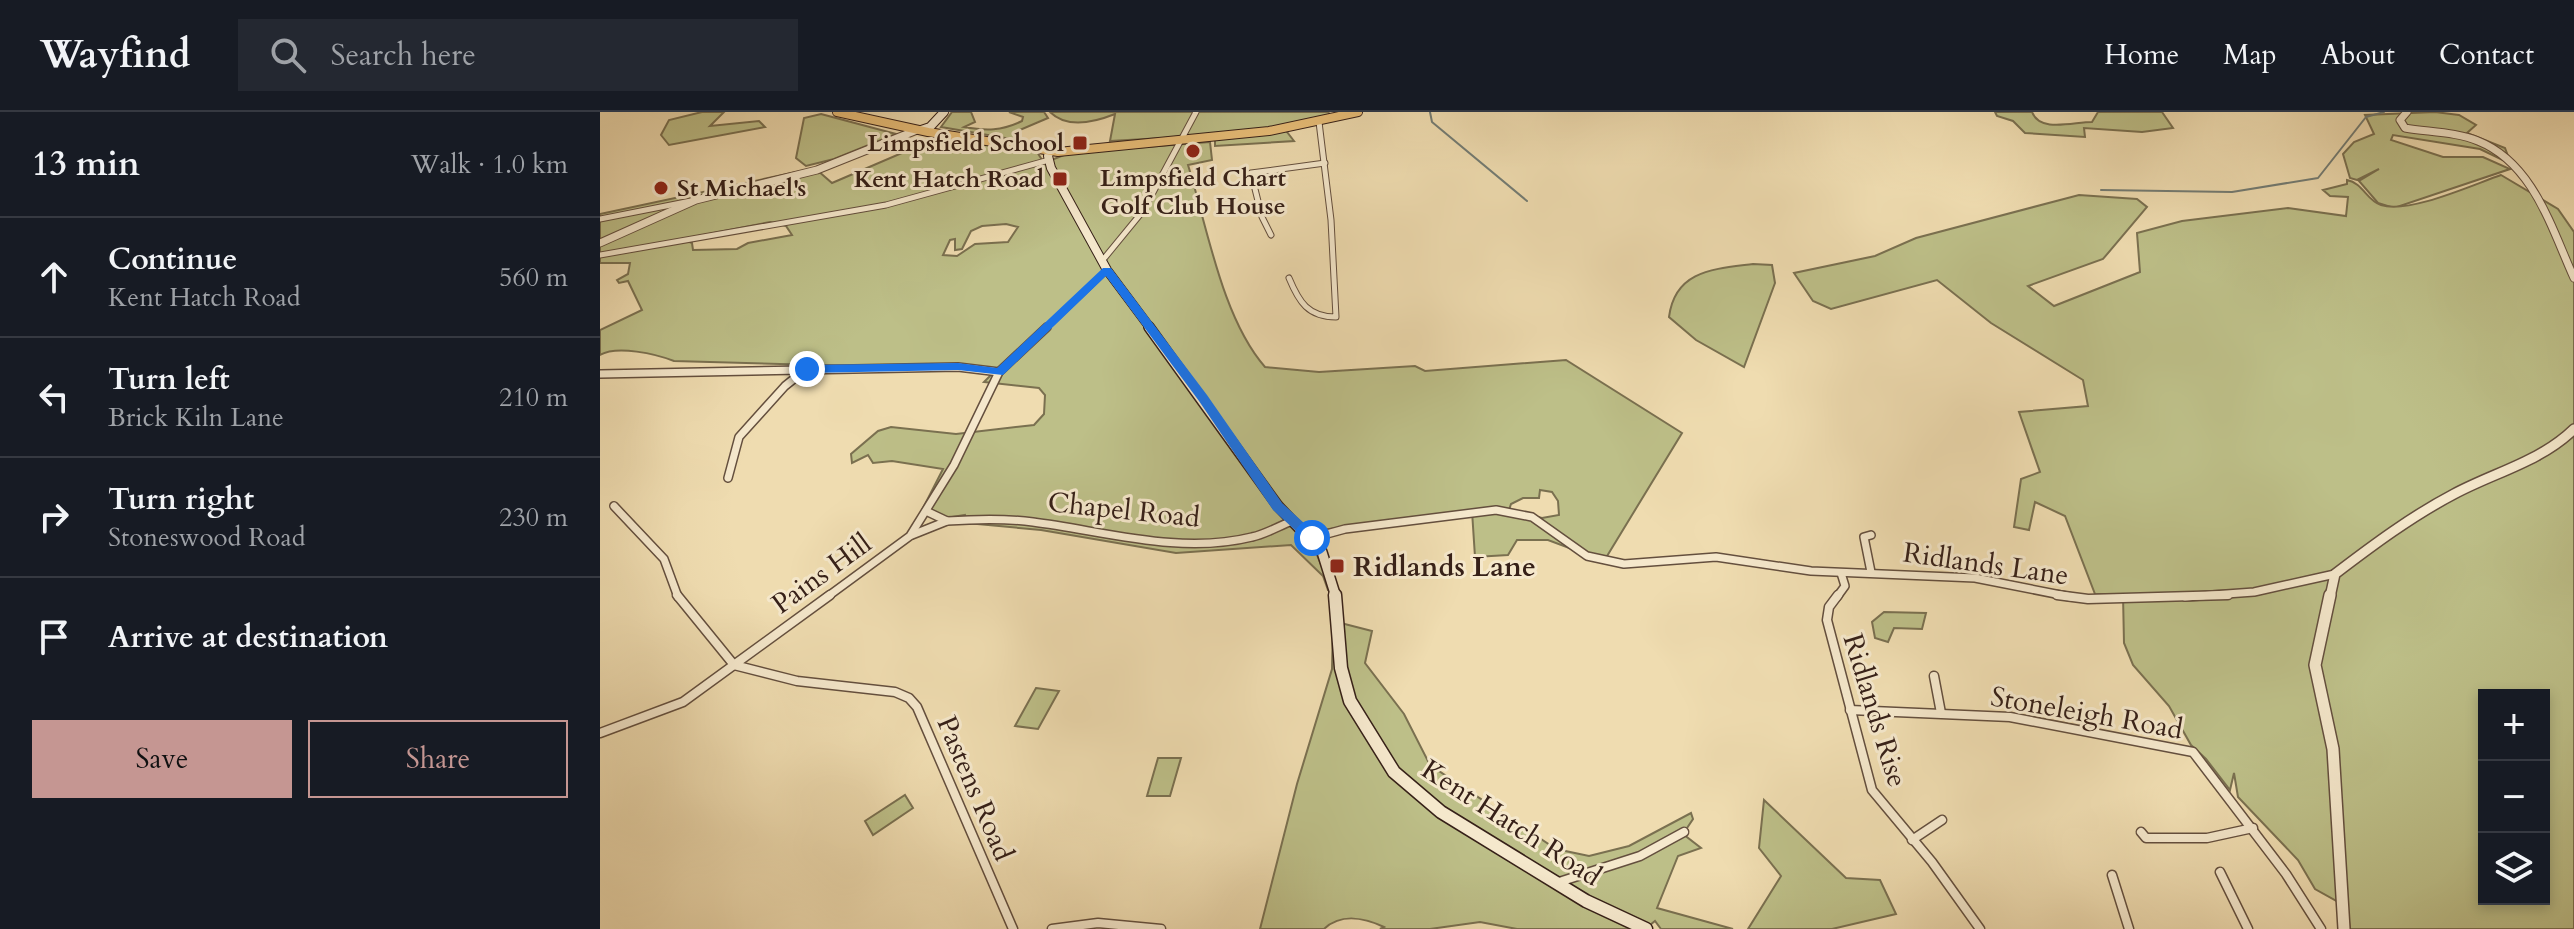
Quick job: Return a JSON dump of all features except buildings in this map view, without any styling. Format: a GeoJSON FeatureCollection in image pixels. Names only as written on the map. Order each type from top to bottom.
{"type":"FeatureCollection","features":[{"type":"Feature","properties":{"kind":"main road"},"geometry":{"type":"LineString","coordinates":[[923,128],[944,112]]}},
{"type":"Feature","properties":{"kind":"main road"},"geometry":{"type":"LineString","coordinates":[[840,113],[1054,150],[1319,122],[1358,112]]}},
{"type":"Feature","properties":{"kind":"main road","name":"Kent Hatch Road"},"geometry":{"type":"LineString","coordinates":[[1054,150],[1104,265],[1198,391],[1278,506],[1312,538],[1331,573],[1339,612],[1341,668],[1350,701],[1394,772],[1441,812],[1556,883],[1646,929]]}},
{"type":"Feature","properties":{"kind":"street","name":"Pains Hill"},"geometry":{"type":"LineString","coordinates":[[600,733],[653,716],[683,702],[910,536],[928,512],[996,371],[1104,265],[1163,177],[1178,139],[1196,112]]}},
{"type":"Feature","properties":{"kind":"street"},"geometry":{"type":"LineString","coordinates":[[2407,112],[2400,120],[2405,128],[2475,139],[2507,155],[2533,189],[2574,278]]}},
{"type":"Feature","properties":{"kind":"street"},"geometry":{"type":"LineString","coordinates":[[1289,278],[1307,311],[1312,315],[1336,317],[1325,163],[1319,122]]}},
{"type":"Feature","properties":{"kind":"street"},"geometry":{"type":"LineString","coordinates":[[600,219],[696,200],[817,170],[923,128]]}},
{"type":"Feature","properties":{"kind":"street"},"geometry":{"type":"LineString","coordinates":[[600,255],[886,205],[1054,150]]}},
{"type":"Feature","properties":{"kind":"street"},"geometry":{"type":"LineString","coordinates":[[1271,235],[1260,211],[1251,173],[1325,163]]}},
{"type":"Feature","properties":{"kind":"street"},"geometry":{"type":"LineString","coordinates":[[600,243],[696,200]]}},
{"type":"Feature","properties":{"kind":"street"},"geometry":{"type":"LineString","coordinates":[[600,374],[958,367],[996,371]]}},
{"type":"Feature","properties":{"kind":"street"},"geometry":{"type":"LineString","coordinates":[[728,478],[739,437],[748,423],[807,369]]}},
{"type":"Feature","properties":{"kind":"street"},"geometry":{"type":"LineString","coordinates":[[2344,929],[2333,749],[2315,665],[2335,574],[2390,532],[2457,493],[2542,455],[2574,429]]}},
{"type":"Feature","properties":{"kind":"street"},"geometry":{"type":"LineString","coordinates":[[614,506],[664,559],[677,596],[734,665]]}},
{"type":"Feature","properties":{"kind":"street","name":"Ridlands Lane"},"geometry":{"type":"LineString","coordinates":[[1312,538],[1345,529],[1496,510],[1532,517],[1596,560],[1624,564],[1716,557],[1841,573],[1975,578],[2088,599],[2215,596],[2335,574]]}},
{"type":"Feature","properties":{"kind":"street"},"geometry":{"type":"LineString","coordinates":[[928,512],[947,521]]}},
{"type":"Feature","properties":{"kind":"street"},"geometry":{"type":"LineString","coordinates":[[910,536],[947,521]]}},
{"type":"Feature","properties":{"kind":"street","name":"Chapel Road"},"geometry":{"type":"LineString","coordinates":[[947,521],[1037,523],[1133,538],[1198,541],[1262,535],[1292,521]]}},
{"type":"Feature","properties":{"kind":"street"},"geometry":{"type":"LineString","coordinates":[[1852,535],[1868,536],[1871,572]]}},
{"type":"Feature","properties":{"kind":"street","name":"Ridlands Rise"},"geometry":{"type":"LineString","coordinates":[[1841,573],[1845,586],[1829,607],[1827,620],[1872,790],[1980,929]]}},
{"type":"Feature","properties":{"kind":"street","name":"Pastens Road"},"geometry":{"type":"LineString","coordinates":[[734,665],[797,681],[895,692],[909,698],[917,707],[1013,929]]}},
{"type":"Feature","properties":{"kind":"street"},"geometry":{"type":"LineString","coordinates":[[1934,676],[1941,713]]}},
{"type":"Feature","properties":{"kind":"street","name":"Stoneleigh Road"},"geometry":{"type":"LineString","coordinates":[[1850,710],[2025,719],[2193,752],[2253,828],[2321,929]]}},
{"type":"Feature","properties":{"kind":"street"},"geometry":{"type":"LineString","coordinates":[[1912,840],[1942,820]]}},
{"type":"Feature","properties":{"kind":"street"},"geometry":{"type":"LineString","coordinates":[[2141,832],[2146,838],[2207,838],[2253,828]]}},
{"type":"Feature","properties":{"kind":"street"},"geometry":{"type":"LineString","coordinates":[[1556,883],[1640,856],[1684,832]]}},
{"type":"Feature","properties":{"kind":"street"},"geometry":{"type":"LineString","coordinates":[[2220,872],[2248,929]]}},
{"type":"Feature","properties":{"kind":"street"},"geometry":{"type":"LineString","coordinates":[[2112,875],[2127,914],[2129,929]]}},
{"type":"Feature","properties":{"kind":"street"},"geometry":{"type":"LineString","coordinates":[[1052,929],[1098,923],[1161,929]]}},
{"type":"Feature","properties":{"kind":"green space"},"geometry":{"type":"Polygon","coordinates":[[[702,112],[724,112],[710,126],[759,121],[765,127],[669,145],[661,135],[669,120],[702,112]]]}},
{"type":"Feature","properties":{"kind":"green space"},"geometry":{"type":"Polygon","coordinates":[[[952,112],[971,112],[975,122],[964,127],[980,129],[1001,128],[1022,121],[1023,117],[1009,112],[1044,112],[1048,118],[1015,132],[1020,139],[1017,140],[941,127],[952,112]]]}},
{"type":"Feature","properties":{"kind":"green space"},"geometry":{"type":"Polygon","coordinates":[[[1050,112],[1328,112],[1331,116],[1284,128],[1294,141],[1215,146],[1215,135],[1110,141],[1115,114],[1073,122],[1050,112]]]}},
{"type":"Feature","properties":{"kind":"green space"},"geometry":{"type":"Polygon","coordinates":[[[1995,112],[2032,112],[2042,122],[2058,125],[2092,122],[2098,112],[2162,112],[2173,128],[2142,132],[2084,128],[2085,137],[2025,133],[2013,121],[1997,116],[1995,112]]]}},
{"type":"Feature","properties":{"kind":"green space"},"geometry":{"type":"Polygon","coordinates":[[[2435,112],[2459,115],[2476,125],[2467,133],[2505,148],[2511,164],[2480,149],[2393,135],[2391,140],[2443,157],[2483,157],[2510,169],[2394,208],[2378,203],[2359,181],[2379,169],[2357,180],[2350,178],[2343,154],[2354,142],[2374,134],[2365,115],[2435,112]]]}},
{"type":"Feature","properties":{"kind":"green space"},"geometry":{"type":"Polygon","coordinates":[[[821,114],[896,134],[834,159],[806,166],[796,158],[804,118],[821,114]]]}},
{"type":"Feature","properties":{"kind":"green space"},"geometry":{"type":"Polygon","coordinates":[[[939,137],[1037,152],[1044,163],[1069,153],[1210,142],[1212,160],[1188,165],[1227,298],[1250,347],[1265,367],[1319,372],[1415,366],[1425,371],[1566,360],[1682,433],[1604,561],[1548,540],[1517,540],[1508,555],[1475,557],[1472,511],[1468,511],[1314,531],[1307,542],[1317,555],[1332,590],[1328,590],[1323,576],[1291,545],[1176,553],[1041,530],[967,523],[965,515],[946,518],[921,512],[943,469],[892,461],[873,463],[868,455],[852,463],[851,454],[878,431],[891,427],[956,434],[1034,425],[1044,414],[1045,395],[1039,388],[984,382],[996,370],[674,361],[626,351],[600,355],[600,330],[642,310],[628,281],[619,283],[617,280],[628,274],[630,263],[600,263],[600,214],[801,171],[817,170],[832,183],[939,137]],[[770,222],[682,239],[692,243],[693,250],[737,249],[748,243],[792,235],[786,226],[770,222]],[[1006,224],[982,226],[971,231],[962,249],[955,250],[955,239],[950,240],[943,255],[957,256],[975,244],[1008,242],[1018,227],[1006,224]],[[1540,490],[1539,498],[1523,498],[1511,504],[1509,510],[1542,518],[1559,515],[1558,501],[1552,492],[1540,490]]]}},
{"type":"Feature","properties":{"kind":"green space"},"geometry":{"type":"Polygon","coordinates":[[[2501,175],[2558,209],[2574,232],[2574,929],[2350,929],[2347,907],[2315,889],[2298,860],[2238,797],[2234,773],[2230,790],[2191,745],[2169,706],[2133,665],[2124,643],[2123,595],[2095,594],[2065,516],[2035,502],[2029,530],[2014,527],[2021,479],[2040,472],[2019,412],[2088,406],[2083,380],[1991,323],[1937,280],[1831,309],[1813,301],[1794,273],[1875,256],[1916,238],[2079,195],[2137,199],[2147,207],[2103,259],[2028,286],[2054,306],[2140,272],[2137,233],[2182,221],[2288,208],[2346,216],[2348,197],[2330,196],[2323,190],[2347,184],[2347,180],[2376,203],[2393,207],[2424,202],[2501,175]]]}},
{"type":"Feature","properties":{"kind":"green space"},"geometry":{"type":"Polygon","coordinates":[[[1753,264],[1772,265],[1775,283],[1744,367],[1696,340],[1669,317],[1673,301],[1688,281],[1711,271],[1753,264]]]}},
{"type":"Feature","properties":{"kind":"green space"},"geometry":{"type":"Polygon","coordinates":[[[1884,612],[1926,613],[1922,629],[1894,628],[1888,642],[1875,638],[1872,622],[1884,612]]]}},
{"type":"Feature","properties":{"kind":"green space"},"geometry":{"type":"Polygon","coordinates":[[[1333,621],[1372,631],[1365,663],[1404,714],[1430,765],[1556,849],[1589,856],[1629,846],[1691,813],[1693,819],[1683,834],[1701,848],[1678,856],[1657,908],[1733,929],[1661,929],[1655,921],[1645,929],[1517,929],[1480,922],[1430,929],[1380,929],[1384,927],[1369,921],[1345,919],[1324,929],[1260,929],[1297,784],[1332,669],[1333,621]]]}},
{"type":"Feature","properties":{"kind":"green space"},"geometry":{"type":"Polygon","coordinates":[[[1036,688],[1059,691],[1038,729],[1015,726],[1036,688]]]}},
{"type":"Feature","properties":{"kind":"green space"},"geometry":{"type":"Polygon","coordinates":[[[1158,758],[1181,758],[1170,796],[1147,796],[1158,758]]]}},
{"type":"Feature","properties":{"kind":"green space"},"geometry":{"type":"Polygon","coordinates":[[[905,795],[913,808],[873,835],[865,821],[905,795]]]}},
{"type":"Feature","properties":{"kind":"green space"},"geometry":{"type":"Polygon","coordinates":[[[1764,800],[1846,878],[1880,880],[1896,914],[1832,929],[1748,929],[1781,876],[1759,848],[1764,800]]]}},
{"type":"Feature","properties":{"kind":"waterway"},"geometry":{"type":"LineString","coordinates":[[1430,112],[1432,122],[1527,201]]}},
{"type":"Feature","properties":{"kind":"waterway"},"geometry":{"type":"LineString","coordinates":[[2101,190],[2232,192],[2318,178],[2366,117],[2384,112]]}},
{"type":"Feature","properties":{"kind":"place","name":"Limpsfield School"},"geometry":{"type":"Point","coordinates":[1080,143]}},
{"type":"Feature","properties":{"kind":"place","name":"Limpsfield Chart Golf Club House"},"geometry":{"type":"Point","coordinates":[1193,151]}},
{"type":"Feature","properties":{"kind":"place","name":"Kent Hatch Road"},"geometry":{"type":"Point","coordinates":[1060,179]}},
{"type":"Feature","properties":{"kind":"place","name":"St Michael's"},"geometry":{"type":"Point","coordinates":[661,188]}},
{"type":"Feature","properties":{"kind":"place","name":"Ridlands Lane"},"geometry":{"type":"Point","coordinates":[1337,566]}},
{"type":"Feature","properties":{"kind":"route"},"geometry":{"type":"LineString","coordinates":[[807,369],[958,367],[999,372],[1107,270],[1203,398],[1278,506],[1312,538]]}}]}
